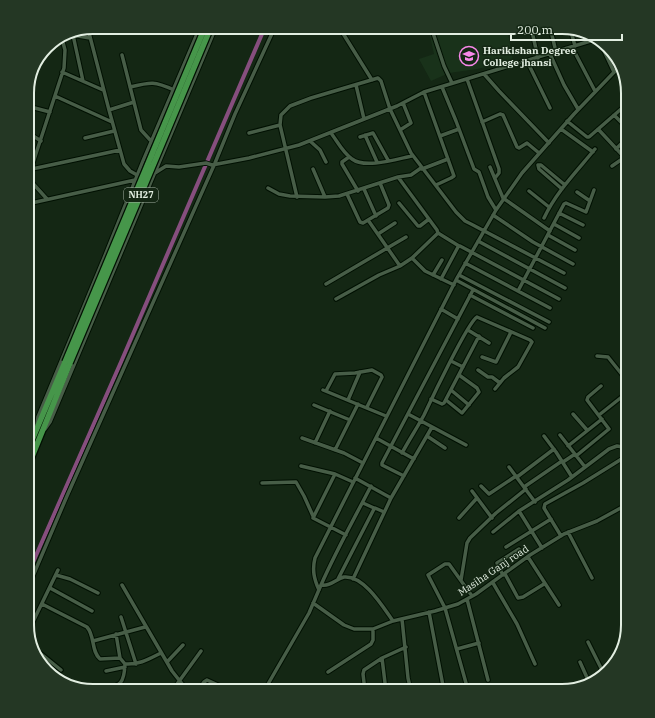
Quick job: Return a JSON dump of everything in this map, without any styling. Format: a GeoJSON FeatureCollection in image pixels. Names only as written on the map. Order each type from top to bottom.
{"type":"FeatureCollection","features":[{"type":"Feature","properties":{"kind":"highway","name":"NH27"},"geometry":{"type":"LineString","coordinates":[[34,448],[202,34]]}},
{"type":"Feature","properties":{"kind":"highway","name":"NH27"},"geometry":{"type":"LineString","coordinates":[[68,362],[113,265],[152,165],[208,34]]}},
{"type":"Feature","properties":{"kind":"highway","name":"NH27"},"geometry":{"type":"LineString","coordinates":[[34,441],[39,433]]}},
{"type":"Feature","properties":{"kind":"street"},"geometry":{"type":"LineString","coordinates":[[89,34],[120,150],[127,168],[137,177]]}},
{"type":"Feature","properties":{"kind":"street"},"geometry":{"type":"LineString","coordinates":[[39,433],[38,417],[197,34]]}},
{"type":"Feature","properties":{"kind":"street"},"geometry":{"type":"LineString","coordinates":[[39,433],[50,422],[213,34]]}},
{"type":"Feature","properties":{"kind":"street"},"geometry":{"type":"LineString","coordinates":[[34,574],[235,114],[272,34]]}},
{"type":"Feature","properties":{"kind":"street"},"geometry":{"type":"LineString","coordinates":[[343,34],[372,80]]}},
{"type":"Feature","properties":{"kind":"street"},"geometry":{"type":"LineString","coordinates":[[433,34],[452,84]]}},
{"type":"Feature","properties":{"kind":"street"},"geometry":{"type":"LineString","coordinates":[[533,34],[538,58]]}},
{"type":"Feature","properties":{"kind":"street"},"geometry":{"type":"LineString","coordinates":[[552,34],[556,52]]}},
{"type":"Feature","properties":{"kind":"street"},"geometry":{"type":"LineString","coordinates":[[572,35],[574,46],[595,91]]}},
{"type":"Feature","properties":{"kind":"street"},"geometry":{"type":"LineString","coordinates":[[78,36],[90,38]]}},
{"type":"Feature","properties":{"kind":"street"},"geometry":{"type":"LineString","coordinates":[[73,37],[83,81]]}},
{"type":"Feature","properties":{"kind":"street"},"geometry":{"type":"LineString","coordinates":[[34,163],[62,72],[65,57],[63,42]]}},
{"type":"Feature","properties":{"kind":"street"},"geometry":{"type":"LineString","coordinates":[[34,202],[155,173],[166,166],[179,167],[206,163],[213,164],[249,158],[285,149],[331,133],[390,109],[424,92],[591,42]]}},
{"type":"Feature","properties":{"kind":"street"},"geometry":{"type":"LineString","coordinates":[[603,51],[614,72]]}},
{"type":"Feature","properties":{"kind":"street"},"geometry":{"type":"LineString","coordinates":[[550,54],[564,85],[578,109]]}},
{"type":"Feature","properties":{"kind":"street"},"geometry":{"type":"LineString","coordinates":[[122,55],[141,130],[152,142]]}},
{"type":"Feature","properties":{"kind":"street"},"geometry":{"type":"LineString","coordinates":[[527,61],[550,108]]}},
{"type":"Feature","properties":{"kind":"street"},"geometry":{"type":"LineString","coordinates":[[319,590],[314,578],[313,566],[315,558],[386,416],[483,230],[503,198],[522,173],[567,121],[616,70]]}},
{"type":"Feature","properties":{"kind":"street"},"geometry":{"type":"LineString","coordinates":[[62,72],[103,90]]}},
{"type":"Feature","properties":{"kind":"street"},"geometry":{"type":"LineString","coordinates":[[484,74],[548,142]]}},
{"type":"Feature","properties":{"kind":"street"},"geometry":{"type":"LineString","coordinates":[[297,197],[280,125],[280,115],[290,106],[311,98],[378,78],[390,109],[412,156],[461,217],[465,221],[564,273]]}},
{"type":"Feature","properties":{"kind":"street"},"geometry":{"type":"LineString","coordinates":[[467,79],[499,169],[499,173],[495,178]]}},
{"type":"Feature","properties":{"kind":"street"},"geometry":{"type":"LineString","coordinates":[[130,87],[154,83],[174,90]]}},
{"type":"Feature","properties":{"kind":"street"},"geometry":{"type":"LineString","coordinates":[[356,85],[364,119]]}},
{"type":"Feature","properties":{"kind":"street"},"geometry":{"type":"LineString","coordinates":[[442,87],[474,169],[479,172],[486,192],[496,210]]}},
{"type":"Feature","properties":{"kind":"street"},"geometry":{"type":"LineString","coordinates":[[424,92],[454,176],[436,185]]}},
{"type":"Feature","properties":{"kind":"street"},"geometry":{"type":"LineString","coordinates":[[55,96],[112,122]]}},
{"type":"Feature","properties":{"kind":"street"},"geometry":{"type":"LineString","coordinates":[[109,110],[134,102]]}},
{"type":"Feature","properties":{"kind":"street"},"geometry":{"type":"LineString","coordinates":[[400,130],[411,123],[403,103]]}},
{"type":"Feature","properties":{"kind":"street"},"geometry":{"type":"LineString","coordinates":[[34,108],[50,112]]}},
{"type":"Feature","properties":{"kind":"street"},"geometry":{"type":"LineString","coordinates":[[567,121],[588,137],[621,109]]}},
{"type":"Feature","properties":{"kind":"street"},"geometry":{"type":"LineString","coordinates":[[482,122],[500,114],[503,115],[517,147],[519,148],[527,143],[539,153]]}},
{"type":"Feature","properties":{"kind":"street"},"geometry":{"type":"LineString","coordinates":[[614,115],[621,122]]}},
{"type":"Feature","properties":{"kind":"street"},"geometry":{"type":"LineString","coordinates":[[249,133],[280,125]]}},
{"type":"Feature","properties":{"kind":"street"},"geometry":{"type":"LineString","coordinates":[[544,218],[549,207],[563,187],[594,150],[561,128]]}},
{"type":"Feature","properties":{"kind":"street"},"geometry":{"type":"LineString","coordinates":[[440,136],[459,129]]}},
{"type":"Feature","properties":{"kind":"street"},"geometry":{"type":"LineString","coordinates":[[85,138],[114,130]]}},
{"type":"Feature","properties":{"kind":"street"},"geometry":{"type":"LineString","coordinates":[[598,130],[621,153]]}},
{"type":"Feature","properties":{"kind":"street"},"geometry":{"type":"LineString","coordinates":[[331,133],[349,156],[361,163],[412,156]]}},
{"type":"Feature","properties":{"kind":"street"},"geometry":{"type":"LineString","coordinates":[[377,162],[362,136],[373,133],[388,160]]}},
{"type":"Feature","properties":{"kind":"street"},"geometry":{"type":"LineString","coordinates":[[34,136],[41,141]]}},
{"type":"Feature","properties":{"kind":"street"},"geometry":{"type":"LineString","coordinates":[[310,141],[320,150],[326,162]]}},
{"type":"Feature","properties":{"kind":"street"},"geometry":{"type":"LineString","coordinates":[[616,149],[621,144]]}},
{"type":"Feature","properties":{"kind":"street"},"geometry":{"type":"LineString","coordinates":[[34,169],[120,150]]}},
{"type":"Feature","properties":{"kind":"street"},"geometry":{"type":"LineString","coordinates":[[349,156],[342,163],[358,191]]}},
{"type":"Feature","properties":{"kind":"street"},"geometry":{"type":"LineString","coordinates":[[268,188],[279,194],[297,197],[325,198],[347,194],[411,175],[448,159]]}},
{"type":"Feature","properties":{"kind":"street"},"geometry":{"type":"LineString","coordinates":[[612,166],[621,160]]}},
{"type":"Feature","properties":{"kind":"street"},"geometry":{"type":"LineString","coordinates":[[538,165],[541,165],[563,187],[539,169],[538,165]]}},
{"type":"Feature","properties":{"kind":"street"},"geometry":{"type":"LineString","coordinates":[[490,167],[503,198],[550,231]]}},
{"type":"Feature","properties":{"kind":"street"},"geometry":{"type":"LineString","coordinates":[[313,169],[325,198]]}},
{"type":"Feature","properties":{"kind":"street"},"geometry":{"type":"LineString","coordinates":[[398,178],[438,233],[459,246],[559,299]]}},
{"type":"Feature","properties":{"kind":"street"},"geometry":{"type":"LineString","coordinates":[[347,194],[361,223],[363,223],[386,210],[389,206],[380,183]]}},
{"type":"Feature","properties":{"kind":"street"},"geometry":{"type":"LineString","coordinates":[[34,185],[47,199]]}},
{"type":"Feature","properties":{"kind":"street"},"geometry":{"type":"LineString","coordinates":[[364,189],[376,216]]}},
{"type":"Feature","properties":{"kind":"street"},"geometry":{"type":"LineString","coordinates":[[518,291],[559,213],[566,203],[586,212],[594,190]]}},
{"type":"Feature","properties":{"kind":"street"},"geometry":{"type":"LineString","coordinates":[[529,191],[549,207]]}},
{"type":"Feature","properties":{"kind":"street"},"geometry":{"type":"LineString","coordinates":[[577,192],[590,201]]}},
{"type":"Feature","properties":{"kind":"street"},"geometry":{"type":"LineString","coordinates":[[399,203],[418,226],[429,219]]}},
{"type":"Feature","properties":{"kind":"street"},"geometry":{"type":"LineString","coordinates":[[559,213],[583,225]]}},
{"type":"Feature","properties":{"kind":"street"},"geometry":{"type":"LineString","coordinates":[[493,215],[518,233],[573,264]]}},
{"type":"Feature","properties":{"kind":"street"},"geometry":{"type":"LineString","coordinates":[[368,220],[400,266]]}},
{"type":"Feature","properties":{"kind":"street"},"geometry":{"type":"LineString","coordinates":[[378,234],[395,223]]}},
{"type":"Feature","properties":{"kind":"street"},"geometry":{"type":"LineString","coordinates":[[554,224],[579,238]]}},
{"type":"Feature","properties":{"kind":"street"},"geometry":{"type":"LineString","coordinates":[[336,299],[379,275],[400,266],[412,258],[438,233]]}},
{"type":"Feature","properties":{"kind":"street"},"geometry":{"type":"LineString","coordinates":[[548,235],[575,250]]}},
{"type":"Feature","properties":{"kind":"street"},"geometry":{"type":"LineString","coordinates":[[326,284],[406,238]]}},
{"type":"Feature","properties":{"kind":"street"},"geometry":{"type":"LineString","coordinates":[[478,241],[565,288]]}},
{"type":"Feature","properties":{"kind":"street"},"geometry":{"type":"LineString","coordinates":[[442,279],[459,246]]}},
{"type":"Feature","properties":{"kind":"street"},"geometry":{"type":"LineString","coordinates":[[412,258],[422,268],[454,285]]}},
{"type":"Feature","properties":{"kind":"street"},"geometry":{"type":"LineString","coordinates":[[433,275],[442,260]]}},
{"type":"Feature","properties":{"kind":"street"},"geometry":{"type":"LineString","coordinates":[[466,263],[550,308]]}},
{"type":"Feature","properties":{"kind":"street"},"geometry":{"type":"LineString","coordinates":[[459,275],[549,322]]}},
{"type":"Feature","properties":{"kind":"street"},"geometry":{"type":"LineString","coordinates":[[456,280],[545,328]]}},
{"type":"Feature","properties":{"kind":"street"},"geometry":{"type":"LineString","coordinates":[[404,476],[382,464],[473,290]]}},
{"type":"Feature","properties":{"kind":"street"},"geometry":{"type":"LineString","coordinates":[[470,295],[534,328]]}},
{"type":"Feature","properties":{"kind":"street"},"geometry":{"type":"LineString","coordinates":[[441,309],[458,319]]}},
{"type":"Feature","properties":{"kind":"street"},"geometry":{"type":"LineString","coordinates":[[402,452],[474,319],[477,317],[530,340],[532,343],[518,367],[494,389]]}},
{"type":"Feature","properties":{"kind":"street"},"geometry":{"type":"LineString","coordinates":[[468,330],[489,343]]}},
{"type":"Feature","properties":{"kind":"street"},"geometry":{"type":"LineString","coordinates":[[482,357],[496,362],[512,332]]}},
{"type":"Feature","properties":{"kind":"street"},"geometry":{"type":"LineString","coordinates":[[431,399],[442,404],[446,400],[479,336]]}},
{"type":"Feature","properties":{"kind":"street"},"geometry":{"type":"LineString","coordinates":[[597,356],[607,356],[621,373]]}},
{"type":"Feature","properties":{"kind":"street"},"geometry":{"type":"LineString","coordinates":[[452,360],[463,367]]}},
{"type":"Feature","properties":{"kind":"street"},"geometry":{"type":"LineString","coordinates":[[367,407],[382,376],[374,370],[336,374],[325,391],[386,416]]}},
{"type":"Feature","properties":{"kind":"street"},"geometry":{"type":"LineString","coordinates":[[478,370],[500,383]]}},
{"type":"Feature","properties":{"kind":"street"},"geometry":{"type":"LineString","coordinates":[[348,400],[360,372]]}},
{"type":"Feature","properties":{"kind":"street"},"geometry":{"type":"LineString","coordinates":[[446,400],[462,414],[479,392],[479,390],[459,375]]}},
{"type":"Feature","properties":{"kind":"street"},"geometry":{"type":"LineString","coordinates":[[461,580],[468,541],[525,488],[562,461],[575,455],[609,429],[602,418],[588,402],[587,398],[601,386]]}},
{"type":"Feature","properties":{"kind":"street"},"geometry":{"type":"LineString","coordinates":[[451,390],[469,405]]}},
{"type":"Feature","properties":{"kind":"street"},"geometry":{"type":"LineString","coordinates":[[599,415],[621,398]]}},
{"type":"Feature","properties":{"kind":"street"},"geometry":{"type":"LineString","coordinates":[[335,450],[358,404]]}},
{"type":"Feature","properties":{"kind":"street"},"geometry":{"type":"LineString","coordinates":[[314,405],[350,420]]}},
{"type":"Feature","properties":{"kind":"street"},"geometry":{"type":"LineString","coordinates":[[315,443],[330,411]]}},
{"type":"Feature","properties":{"kind":"street"},"geometry":{"type":"LineString","coordinates":[[408,414],[466,445]]}},
{"type":"Feature","properties":{"kind":"street"},"geometry":{"type":"LineString","coordinates":[[573,414],[587,430]]}},
{"type":"Feature","properties":{"kind":"street"},"geometry":{"type":"LineString","coordinates":[[568,446],[602,418]]}},
{"type":"Feature","properties":{"kind":"street"},"geometry":{"type":"LineString","coordinates":[[353,579],[391,498],[432,428]]}},
{"type":"Feature","properties":{"kind":"street"},"geometry":{"type":"LineString","coordinates":[[560,435],[585,467]]}},
{"type":"Feature","properties":{"kind":"street"},"geometry":{"type":"LineString","coordinates":[[427,436],[445,448]]}},
{"type":"Feature","properties":{"kind":"street"},"geometry":{"type":"LineString","coordinates":[[544,436],[572,478]]}},
{"type":"Feature","properties":{"kind":"street"},"geometry":{"type":"LineString","coordinates":[[302,438],[335,450],[363,463]]}},
{"type":"Feature","properties":{"kind":"street"},"geometry":{"type":"LineString","coordinates":[[376,438],[414,459]]}},
{"type":"Feature","properties":{"kind":"street"},"geometry":{"type":"LineString","coordinates":[[493,532],[519,511],[572,478],[611,448],[617,446],[621,447]]}},
{"type":"Feature","properties":{"kind":"street"},"geometry":{"type":"LineString","coordinates":[[481,486],[489,494],[554,449]]}},
{"type":"Feature","properties":{"kind":"street"},"geometry":{"type":"LineString","coordinates":[[561,536],[544,508],[544,504],[583,483],[621,459]]}},
{"type":"Feature","properties":{"kind":"street"},"geometry":{"type":"LineString","coordinates":[[301,466],[335,474],[371,486],[391,498]]}},
{"type":"Feature","properties":{"kind":"street"},"geometry":{"type":"LineString","coordinates":[[509,467],[535,502]]}},
{"type":"Feature","properties":{"kind":"street"},"geometry":{"type":"LineString","coordinates":[[313,516],[335,474]]}},
{"type":"Feature","properties":{"kind":"street"},"geometry":{"type":"LineString","coordinates":[[262,483],[295,481],[304,496],[314,520],[346,535]]}},
{"type":"Feature","properties":{"kind":"street"},"geometry":{"type":"LineString","coordinates":[[268,684],[286,655],[313,603],[333,557],[371,486]]}},
{"type":"Feature","properties":{"kind":"street"},"geometry":{"type":"LineString","coordinates":[[472,491],[492,518]]}},
{"type":"Feature","properties":{"kind":"street"},"geometry":{"type":"LineString","coordinates":[[459,518],[477,498]]}},
{"type":"Feature","properties":{"kind":"street"},"geometry":{"type":"LineString","coordinates":[[363,503],[384,512]]}},
{"type":"Feature","properties":{"kind":"street"},"geometry":{"type":"LineString","coordinates":[[338,579],[374,508]]}},
{"type":"Feature","properties":{"kind":"street","name":"Masiha Ganj road"},"geometry":{"type":"LineString","coordinates":[[313,603],[354,629],[373,629],[393,621],[445,608],[472,596],[493,583],[528,557],[568,532],[597,520],[621,508]]}},
{"type":"Feature","properties":{"kind":"street"},"geometry":{"type":"LineString","coordinates":[[519,511],[542,548]]}},
{"type":"Feature","properties":{"kind":"street"},"geometry":{"type":"LineString","coordinates":[[506,547],[551,519]]}},
{"type":"Feature","properties":{"kind":"street"},"geometry":{"type":"LineString","coordinates":[[568,532],[592,578]]}},
{"type":"Feature","properties":{"kind":"street"},"geometry":{"type":"LineString","coordinates":[[519,549],[497,563],[518,598],[544,584]]}},
{"type":"Feature","properties":{"kind":"street"},"geometry":{"type":"LineString","coordinates":[[528,557],[544,584],[559,605]]}},
{"type":"Feature","properties":{"kind":"street"},"geometry":{"type":"LineString","coordinates":[[466,683],[445,608],[428,575],[447,564],[472,596]]}},
{"type":"Feature","properties":{"kind":"street"},"geometry":{"type":"LineString","coordinates":[[34,620],[58,570]]}},
{"type":"Feature","properties":{"kind":"street"},"geometry":{"type":"LineString","coordinates":[[56,575],[70,579],[98,593]]}},
{"type":"Feature","properties":{"kind":"street"},"geometry":{"type":"LineString","coordinates":[[321,585],[326,586],[338,579],[346,577],[358,580],[371,592],[393,621]]}},
{"type":"Feature","properties":{"kind":"street"},"geometry":{"type":"LineString","coordinates":[[493,583],[517,624],[536,664]]}},
{"type":"Feature","properties":{"kind":"street"},"geometry":{"type":"LineString","coordinates":[[122,585],[161,653],[183,684]]}},
{"type":"Feature","properties":{"kind":"street"},"geometry":{"type":"LineString","coordinates":[[50,588],[92,611]]}},
{"type":"Feature","properties":{"kind":"street"},"geometry":{"type":"LineString","coordinates":[[468,598],[488,680]]}},
{"type":"Feature","properties":{"kind":"street"},"geometry":{"type":"LineString","coordinates":[[42,604],[87,627],[90,632],[96,654],[100,659],[120,658]]}},
{"type":"Feature","properties":{"kind":"street"},"geometry":{"type":"LineString","coordinates":[[429,612],[443,684]]}},
{"type":"Feature","properties":{"kind":"street"},"geometry":{"type":"LineString","coordinates":[[121,616],[136,664]]}},
{"type":"Feature","properties":{"kind":"street"},"geometry":{"type":"LineString","coordinates":[[402,619],[409,684]]}},
{"type":"Feature","properties":{"kind":"street"},"geometry":{"type":"LineString","coordinates":[[93,641],[126,631],[146,627]]}},
{"type":"Feature","properties":{"kind":"street"},"geometry":{"type":"LineString","coordinates":[[328,672],[370,644],[373,640],[373,629]]}},
{"type":"Feature","properties":{"kind":"street"},"geometry":{"type":"LineString","coordinates":[[116,634],[120,658],[125,665],[124,678],[117,684]]}},
{"type":"Feature","properties":{"kind":"street"},"geometry":{"type":"LineString","coordinates":[[588,642],[601,669]]}},
{"type":"Feature","properties":{"kind":"street"},"geometry":{"type":"LineString","coordinates":[[457,649],[479,643]]}},
{"type":"Feature","properties":{"kind":"street"},"geometry":{"type":"LineString","coordinates":[[167,662],[183,645]]}},
{"type":"Feature","properties":{"kind":"street"},"geometry":{"type":"LineString","coordinates":[[364,684],[364,670],[382,658],[406,647]]}},
{"type":"Feature","properties":{"kind":"street"},"geometry":{"type":"LineString","coordinates":[[178,684],[201,651]]}},
{"type":"Feature","properties":{"kind":"street"},"geometry":{"type":"LineString","coordinates":[[106,671],[125,665],[141,663],[161,653]]}},
{"type":"Feature","properties":{"kind":"street"},"geometry":{"type":"LineString","coordinates":[[42,654],[61,670]]}},
{"type":"Feature","properties":{"kind":"street"},"geometry":{"type":"LineString","coordinates":[[382,658],[385,684]]}},
{"type":"Feature","properties":{"kind":"street"},"geometry":{"type":"LineString","coordinates":[[580,662],[587,678]]}},
{"type":"Feature","properties":{"kind":"street"},"geometry":{"type":"LineString","coordinates":[[203,684],[207,680],[216,684]]}},
{"type":"Feature","properties":{"kind":"shaded area","name":"Harikishan Degree College jhansi"},"geometry":{"type":"Polygon","coordinates":[[[430,34],[508,34],[513,61],[477,69],[449,73],[431,81],[419,59],[434,54],[430,34]]]}},
{"type":"Feature","properties":{"kind":"waterway"},"geometry":{"type":"LineString","coordinates":[[34,560],[262,34]]}},
{"type":"Feature","properties":{"kind":"place","name":"Harikishan Degree College jhansi"},"geometry":{"type":"Point","coordinates":[469,56]}}]}
